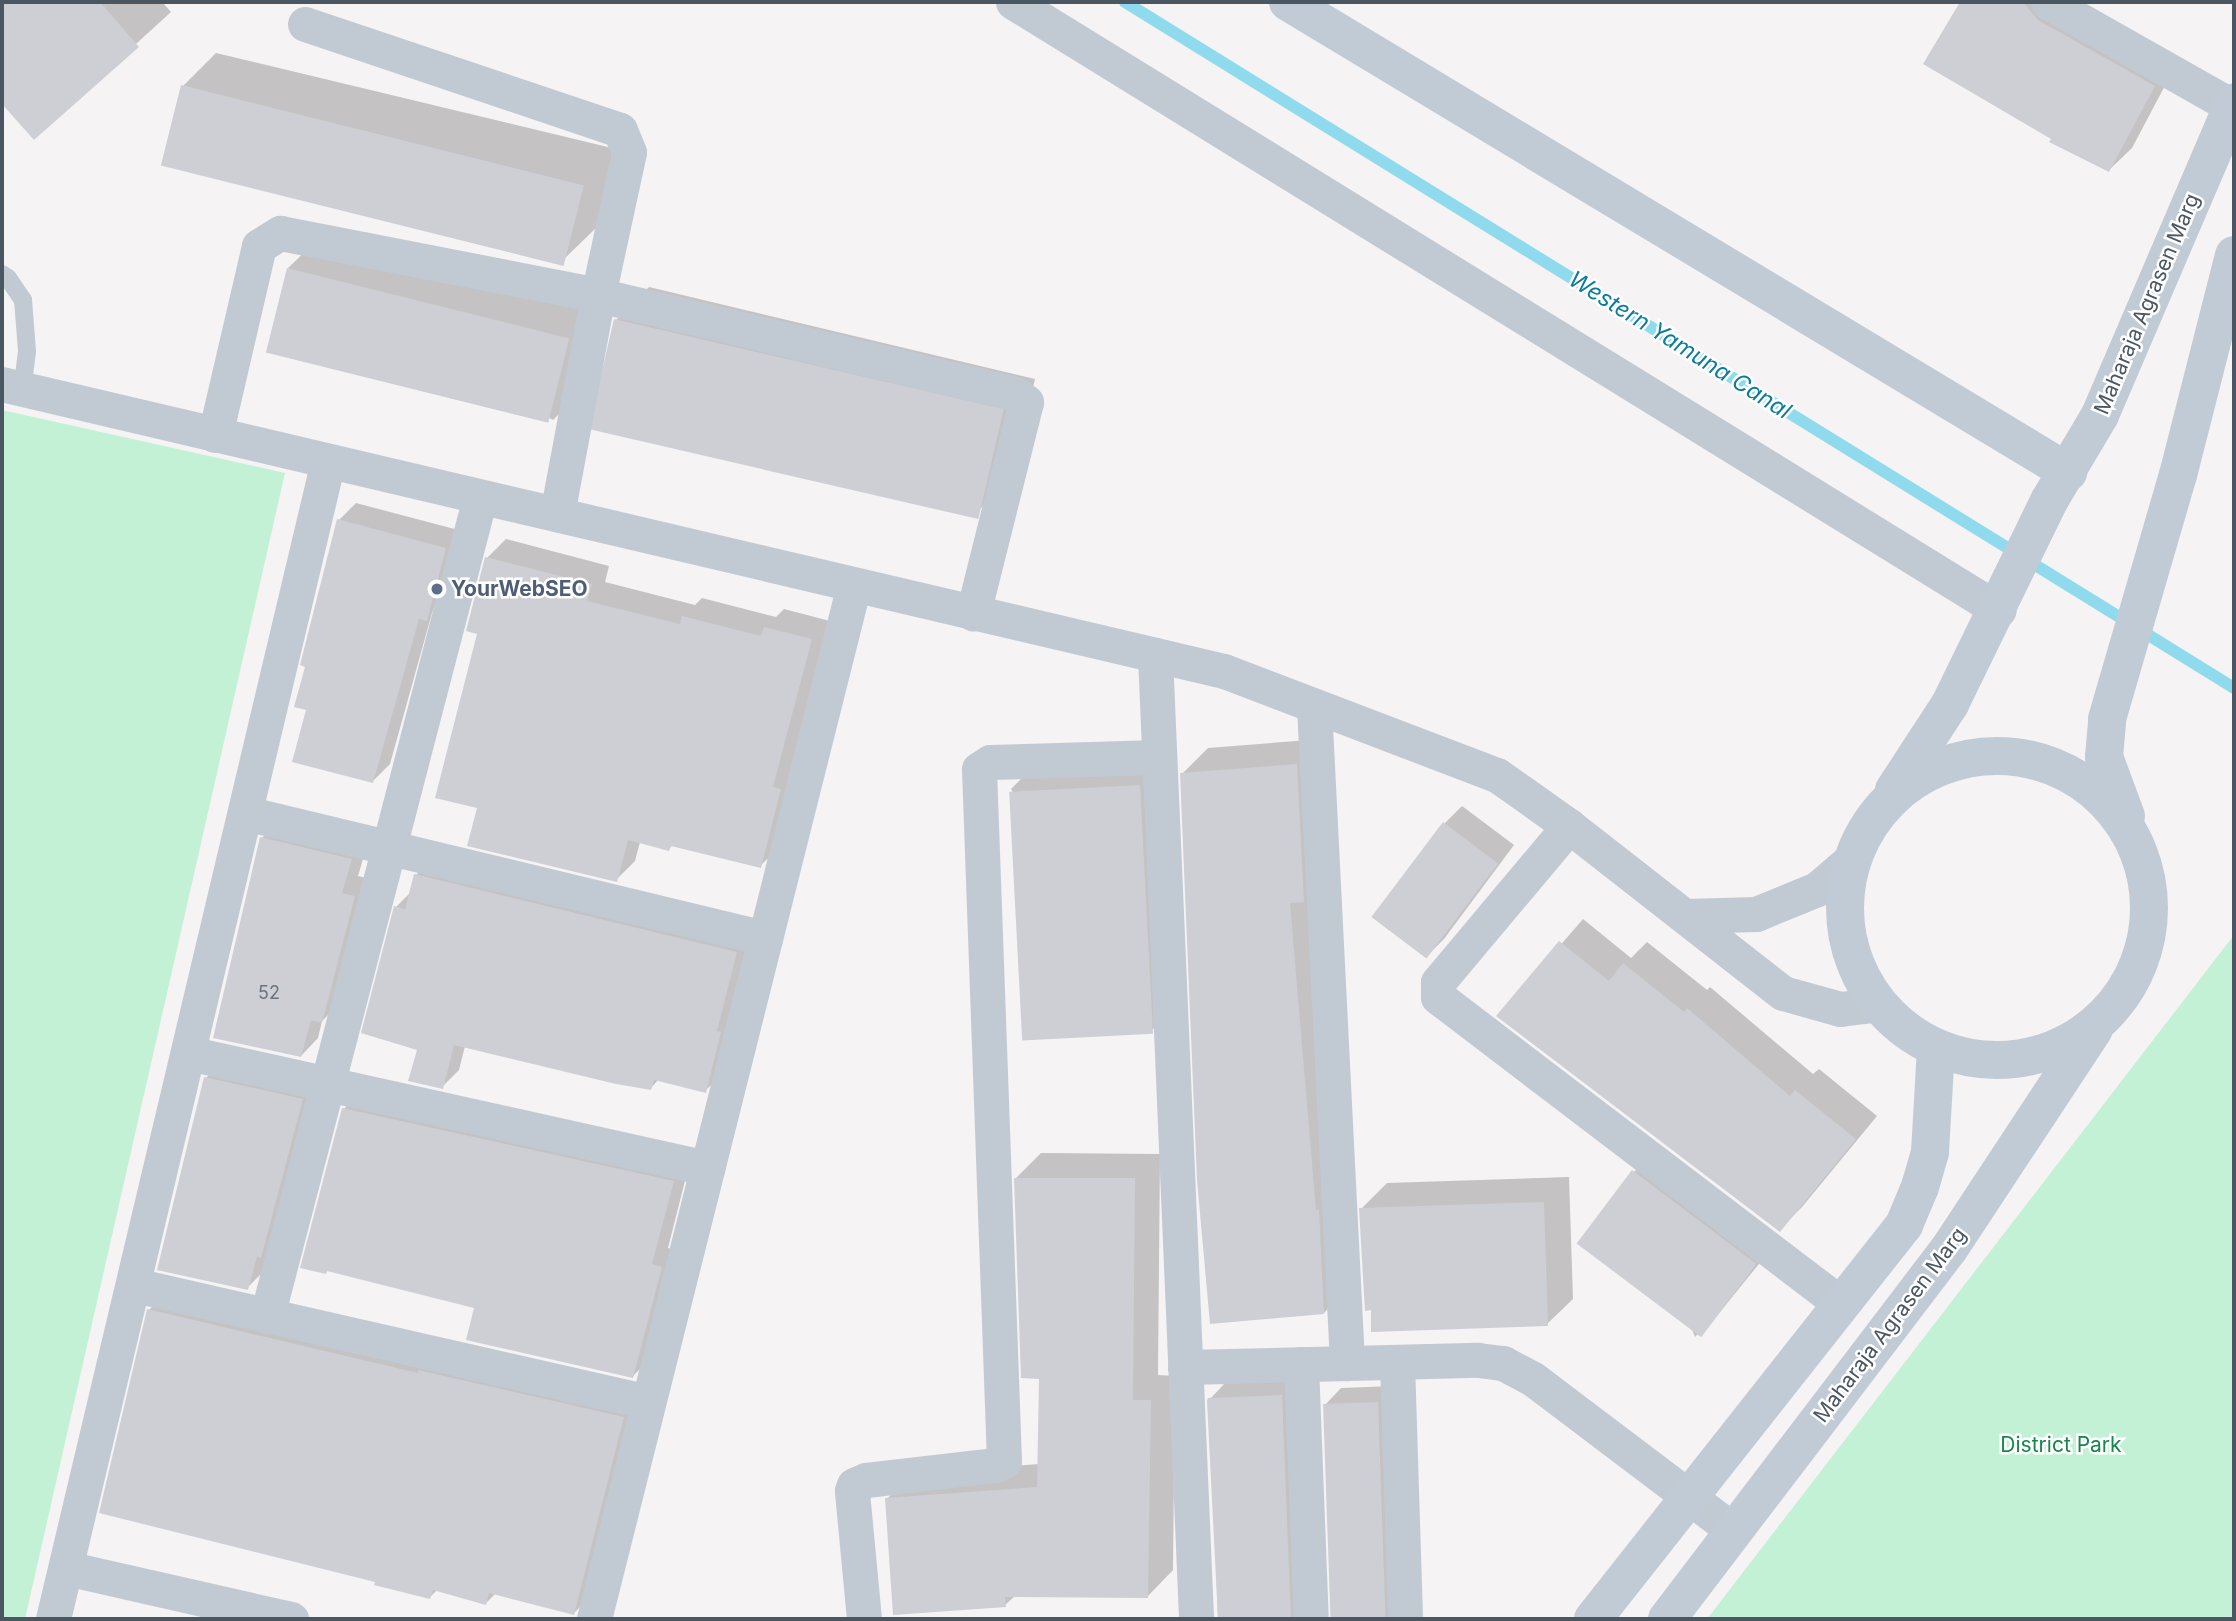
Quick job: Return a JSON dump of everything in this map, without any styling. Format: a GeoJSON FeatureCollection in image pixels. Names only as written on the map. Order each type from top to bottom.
{"type":"FeatureCollection","features":[{"type":"Feature","properties":{"kind":"street"},"geometry":{"type":"LineString","coordinates":[[1013,2],[1999,610]]}},
{"type":"Feature","properties":{"kind":"street"},"geometry":{"type":"LineString","coordinates":[[1287,2],[2058,486]]}},
{"type":"Feature","properties":{"kind":"street"},"geometry":{"type":"LineString","coordinates":[[2048,2],[2233,104]]}},
{"type":"Feature","properties":{"kind":"street"},"geometry":{"type":"LineString","coordinates":[[305,24],[621,130],[629,152],[598,295],[556,514]]}},
{"type":"Feature","properties":{"kind":"street","name":"Maharaja Agrasen Marg"},"geometry":{"type":"LineString","coordinates":[[2099,1021],[2063,1045],[2021,1059],[1978,1059],[1936,1048],[1905,1029],[1879,1004],[1853,960],[1845,909],[1852,859],[1866,830],[1950,704],[1999,610],[2058,486],[2100,415],[2233,104]]}},
{"type":"Feature","properties":{"kind":"street"},"geometry":{"type":"LineString","coordinates":[[215,435],[259,246],[279,233],[598,295],[1016,394],[1026,402],[973,612]]}},
{"type":"Feature","properties":{"kind":"street"},"geometry":{"type":"LineString","coordinates":[[2099,1021],[2131,982],[2148,934],[2149,883],[2104,757],[2107,719],[2148,578],[2234,255]]}},
{"type":"Feature","properties":{"kind":"street"},"geometry":{"type":"LineString","coordinates":[[12,386],[1224,671],[1497,775],[1569,826],[1783,993],[1840,1009],[1879,1004]]}},
{"type":"Feature","properties":{"kind":"street"},"geometry":{"type":"LineString","coordinates":[[54,1619],[328,461]]}},
{"type":"Feature","properties":{"kind":"street"},"geometry":{"type":"LineString","coordinates":[[267,1315],[480,497]]}},
{"type":"Feature","properties":{"kind":"street"},"geometry":{"type":"LineString","coordinates":[[594,1619],[854,584]]}},
{"type":"Feature","properties":{"kind":"street"},"geometry":{"type":"LineString","coordinates":[[1155,655],[1196,1619]]}},
{"type":"Feature","properties":{"kind":"street"},"geometry":{"type":"LineString","coordinates":[[1314,706],[1347,1363]]}},
{"type":"Feature","properties":{"kind":"street"},"geometry":{"type":"LineString","coordinates":[[1885,803],[1924,774],[1969,758],[2018,756],[2064,769],[2104,797],[2133,835]]}},
{"type":"Feature","properties":{"kind":"street"},"geometry":{"type":"LineString","coordinates":[[864,1619],[852,1491],[854,1485],[866,1480],[996,1465],[1004,1461],[979,769],[990,762],[1158,757]]}},
{"type":"Feature","properties":{"kind":"street"},"geometry":{"type":"LineString","coordinates":[[245,813],[765,938]]}},
{"type":"Feature","properties":{"kind":"street"},"geometry":{"type":"LineString","coordinates":[[1569,826],[1438,982],[1438,997],[1841,1304]]}},
{"type":"Feature","properties":{"kind":"street"},"geometry":{"type":"LineString","coordinates":[[1686,916],[1756,914],[1818,889],[1852,859]]}},
{"type":"Feature","properties":{"kind":"street","name":"Maharaja Agrasen Marg"},"geometry":{"type":"LineString","coordinates":[[1667,1619],[1950,1249],[2099,1021]]}},
{"type":"Feature","properties":{"kind":"street"},"geometry":{"type":"LineString","coordinates":[[1593,1619],[1904,1225],[1920,1187],[1930,1152],[1936,1048]]}},
{"type":"Feature","properties":{"kind":"street"},"geometry":{"type":"LineString","coordinates":[[188,1053],[326,1086],[707,1168]]}},
{"type":"Feature","properties":{"kind":"street"},"geometry":{"type":"LineString","coordinates":[[134,1285],[648,1402]]}},
{"type":"Feature","properties":{"kind":"street"},"geometry":{"type":"LineString","coordinates":[[1185,1367],[1397,1362],[1503,1363],[1533,1379],[1734,1531]]}},
{"type":"Feature","properties":{"kind":"street"},"geometry":{"type":"LineString","coordinates":[[1397,1362],[1405,1619]]}},
{"type":"Feature","properties":{"kind":"street"},"geometry":{"type":"LineString","coordinates":[[1301,1364],[1311,1619]]}},
{"type":"Feature","properties":{"kind":"street"},"geometry":{"type":"LineString","coordinates":[[66,1568],[291,1619]]}},
{"type":"Feature","properties":{"kind":"lane"},"geometry":{"type":"LineString","coordinates":[[2,274],[8,278],[23,300],[27,351],[12,386]]}},
{"type":"Feature","properties":{"kind":"green space"},"geometry":{"type":"Polygon","coordinates":[[[2,410],[285,473],[25,1619],[2,1619],[2,410]]]}},
{"type":"Feature","properties":{"kind":"green space","name":"District Park"},"geometry":{"type":"Polygon","coordinates":[[[2234,935],[2234,1619],[1707,1619],[2234,935]]]}},
{"type":"Feature","properties":{"kind":"building"},"geometry":{"type":"Polygon","coordinates":[[[2,2],[100,2],[139,47],[34,140],[2,104],[2,2]]]}},
{"type":"Feature","properties":{"kind":"building"},"geometry":{"type":"Polygon","coordinates":[[[1960,2],[2023,2],[2038,20],[2155,86],[2109,172],[2049,142],[2051,139],[1923,64],[1960,2]]]}},
{"type":"Feature","properties":{"kind":"building"},"geometry":{"type":"Polygon","coordinates":[[[181,85],[584,185],[564,266],[161,166],[181,85]]]}},
{"type":"Feature","properties":{"kind":"building"},"geometry":{"type":"Polygon","coordinates":[[[287,268],[569,338],[548,423],[266,352],[287,268]]]}},
{"type":"Feature","properties":{"kind":"building"},"geometry":{"type":"Polygon","coordinates":[[[614,319],[1004,409],[978,519],[589,429],[614,319]]]}},
{"type":"Feature","properties":{"kind":"building"},"geometry":{"type":"Polygon","coordinates":[[[337,519],[446,548],[427,621],[419,619],[373,783],[292,762],[306,710],[294,707],[305,667],[300,665],[337,519]]]}},
{"type":"Feature","properties":{"kind":"building"},"geometry":{"type":"Polygon","coordinates":[[[485,557],[592,584],[587,601],[680,624],[682,616],[761,636],[764,627],[812,639],[773,787],[781,789],[761,868],[671,846],[669,851],[628,840],[617,882],[467,846],[477,808],[435,798],[477,634],[466,631],[485,557]]]}},
{"type":"Feature","properties":{"kind":"building"},"geometry":{"type":"Polygon","coordinates":[[[1297,764],[1304,902],[1290,903],[1316,1210],[1319,1210],[1324,1314],[1210,1324],[1197,1180],[1180,773],[1297,764]]]}},
{"type":"Feature","properties":{"kind":"building"},"geometry":{"type":"Polygon","coordinates":[[[1140,785],[1153,1034],[1022,1041],[1009,792],[1140,785]]]}},
{"type":"Feature","properties":{"kind":"building"},"geometry":{"type":"Polygon","coordinates":[[[1443,822],[1498,864],[1426,959],[1371,917],[1443,822]]]}},
{"type":"Feature","properties":{"kind":"building"},"geometry":{"type":"Polygon","coordinates":[[[260,837],[352,859],[342,893],[355,896],[322,1023],[311,1020],[301,1057],[213,1038],[260,837]]]}},
{"type":"Feature","properties":{"kind":"building"},"geometry":{"type":"Polygon","coordinates":[[[414,874],[737,952],[717,1031],[721,1032],[706,1093],[654,1080],[651,1090],[616,1084],[454,1045],[443,1089],[408,1081],[417,1050],[361,1033],[394,906],[405,909],[414,874]]]}},
{"type":"Feature","properties":{"kind":"building"},"geometry":{"type":"Polygon","coordinates":[[[1559,941],[1609,981],[1623,963],[1684,1012],[1687,1008],[1790,1096],[1795,1090],[1856,1139],[1780,1232],[1496,1016],[1559,941]]]}},
{"type":"Feature","properties":{"kind":"building"},"geometry":{"type":"Polygon","coordinates":[[[204,1077],[303,1099],[261,1258],[257,1257],[248,1290],[157,1270],[204,1077]]]}},
{"type":"Feature","properties":{"kind":"building"},"geometry":{"type":"Polygon","coordinates":[[[342,1108],[674,1181],[652,1264],[662,1267],[633,1378],[466,1340],[474,1308],[327,1271],[326,1274],[300,1268],[342,1108]]]}},
{"type":"Feature","properties":{"kind":"building"},"geometry":{"type":"Polygon","coordinates":[[[1632,1170],[1757,1264],[1701,1337],[1577,1243],[1632,1170]]]}},
{"type":"Feature","properties":{"kind":"building"},"geometry":{"type":"Polygon","coordinates":[[[1014,1178],[1135,1178],[1133,1400],[1151,1400],[1148,1598],[1005,1597],[1006,1607],[893,1615],[885,1498],[1037,1487],[1039,1379],[1021,1378],[1014,1178]]]}},
{"type":"Feature","properties":{"kind":"building"},"geometry":{"type":"Polygon","coordinates":[[[1544,1202],[1548,1326],[1371,1332],[1371,1310],[1365,1311],[1359,1208],[1544,1202]]]}},
{"type":"Feature","properties":{"kind":"building"},"geometry":{"type":"Polygon","coordinates":[[[147,1309],[418,1373],[418,1370],[624,1417],[574,1615],[489,1593],[486,1605],[433,1590],[430,1599],[374,1585],[375,1582],[99,1513],[147,1309]]]}},
{"type":"Feature","properties":{"kind":"building"},"geometry":{"type":"Polygon","coordinates":[[[1282,1395],[1291,1619],[1218,1619],[1207,1401],[1208,1398],[1282,1395]]]}},
{"type":"Feature","properties":{"kind":"building"},"geometry":{"type":"Polygon","coordinates":[[[1378,1402],[1386,1619],[1331,1619],[1323,1404],[1378,1402]]]}},
{"type":"Feature","properties":{"kind":"waterway","name":"Western Yamuna Canal"},"geometry":{"type":"LineString","coordinates":[[1125,2],[2234,688]]}},
{"type":"Feature","properties":{"kind":"place","name":"YourWebSEO"},"geometry":{"type":"Point","coordinates":[437,589]}}]}
